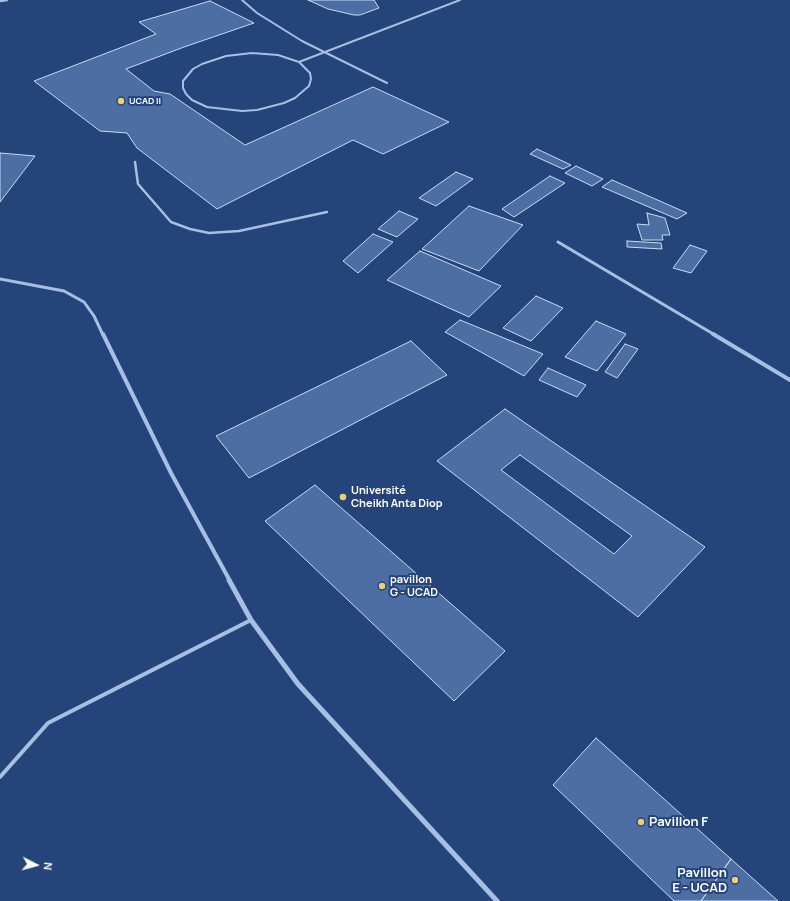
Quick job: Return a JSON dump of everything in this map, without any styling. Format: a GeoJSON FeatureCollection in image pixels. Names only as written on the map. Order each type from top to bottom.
{"type":"FeatureCollection","features":[{"type":"Feature","properties":{"kind":"street"},"geometry":{"type":"LineString","coordinates":[[0,1],[7,0]]}},
{"type":"Feature","properties":{"kind":"street"},"geometry":{"type":"LineString","coordinates":[[558,242],[790,380]]}},
{"type":"Feature","properties":{"kind":"street"},"geometry":{"type":"LineString","coordinates":[[0,279],[64,291],[84,302],[94,316],[171,473],[251,620],[298,684],[497,901]]}},
{"type":"Feature","properties":{"kind":"lane"},"geometry":{"type":"LineString","coordinates":[[242,0],[257,13],[280,28],[324,52],[387,83]]}},
{"type":"Feature","properties":{"kind":"lane"},"geometry":{"type":"LineString","coordinates":[[299,62],[310,73],[311,79],[309,86],[295,98],[271,107],[242,111],[213,108],[192,100],[183,88],[183,81],[193,69],[202,64],[226,56],[266,53],[278,55],[299,62],[460,0]]}},
{"type":"Feature","properties":{"kind":"lane"},"geometry":{"type":"LineString","coordinates":[[135,162],[138,184],[171,222],[190,229],[209,233],[239,231],[328,212]]}},
{"type":"Feature","properties":{"kind":"lane"},"geometry":{"type":"LineString","coordinates":[[0,776],[48,723],[251,620]]}},
{"type":"Feature","properties":{"kind":"building"},"geometry":{"type":"Polygon","coordinates":[[[308,0],[374,0],[379,8],[360,15],[354,15],[328,9],[308,0]]]}},
{"type":"Feature","properties":{"kind":"building","name":"UCAD II"},"geometry":{"type":"Polygon","coordinates":[[[210,1],[254,23],[126,69],[154,91],[170,94],[245,145],[373,87],[449,122],[383,154],[353,140],[217,209],[137,148],[127,133],[100,131],[34,81],[156,34],[139,22],[210,1]]]}},
{"type":"Feature","properties":{"kind":"building"},"geometry":{"type":"Polygon","coordinates":[[[537,149],[571,165],[563,169],[530,154],[537,149]]]}},
{"type":"Feature","properties":{"kind":"building"},"geometry":{"type":"Polygon","coordinates":[[[0,153],[35,156],[0,202],[0,153]]]}},
{"type":"Feature","properties":{"kind":"building"},"geometry":{"type":"Polygon","coordinates":[[[576,166],[603,179],[592,186],[565,173],[576,166]]]}},
{"type":"Feature","properties":{"kind":"building"},"geometry":{"type":"Polygon","coordinates":[[[456,172],[473,179],[436,206],[419,198],[456,172]]]}},
{"type":"Feature","properties":{"kind":"building"},"geometry":{"type":"Polygon","coordinates":[[[550,176],[565,183],[514,217],[502,209],[550,176]]]}},
{"type":"Feature","properties":{"kind":"building"},"geometry":{"type":"Polygon","coordinates":[[[612,180],[687,213],[677,219],[602,187],[612,180]]]}},
{"type":"Feature","properties":{"kind":"building"},"geometry":{"type":"Polygon","coordinates":[[[469,206],[523,225],[479,271],[422,249],[469,206]]]}},
{"type":"Feature","properties":{"kind":"building"},"geometry":{"type":"Polygon","coordinates":[[[399,211],[418,219],[397,237],[378,229],[399,211]]]}},
{"type":"Feature","properties":{"kind":"building"},"geometry":{"type":"Polygon","coordinates":[[[647,213],[665,218],[670,235],[662,235],[663,240],[642,240],[637,224],[649,225],[647,213]]]}},
{"type":"Feature","properties":{"kind":"building"},"geometry":{"type":"Polygon","coordinates":[[[373,234],[393,242],[358,273],[343,261],[373,234]]]}},
{"type":"Feature","properties":{"kind":"building"},"geometry":{"type":"Polygon","coordinates":[[[627,241],[661,243],[662,249],[627,247],[627,241]]]}},
{"type":"Feature","properties":{"kind":"building"},"geometry":{"type":"Polygon","coordinates":[[[690,245],[707,251],[691,273],[673,268],[690,245]]]}},
{"type":"Feature","properties":{"kind":"building"},"geometry":{"type":"Polygon","coordinates":[[[420,251],[501,286],[469,317],[387,280],[420,251]]]}},
{"type":"Feature","properties":{"kind":"building"},"geometry":{"type":"Polygon","coordinates":[[[536,296],[563,308],[531,341],[503,328],[536,296]]]}},
{"type":"Feature","properties":{"kind":"building"},"geometry":{"type":"Polygon","coordinates":[[[460,320],[543,354],[524,376],[445,332],[460,320]]]}},
{"type":"Feature","properties":{"kind":"building"},"geometry":{"type":"Polygon","coordinates":[[[596,321],[626,334],[597,371],[565,357],[596,321]]]}},
{"type":"Feature","properties":{"kind":"building"},"geometry":{"type":"Polygon","coordinates":[[[411,341],[447,375],[249,478],[216,436],[411,341]]]}},
{"type":"Feature","properties":{"kind":"building"},"geometry":{"type":"Polygon","coordinates":[[[625,344],[638,349],[617,378],[605,372],[625,344]]]}},
{"type":"Feature","properties":{"kind":"building"},"geometry":{"type":"Polygon","coordinates":[[[548,368],[586,385],[577,397],[539,380],[548,368]]]}},
{"type":"Feature","properties":{"kind":"building"},"geometry":{"type":"Polygon","coordinates":[[[505,409],[705,547],[638,617],[437,461],[505,409]],[[520,455],[501,470],[614,554],[632,536],[520,455]]]}},
{"type":"Feature","properties":{"kind":"building","name":"pavillon G - UCAD"},"geometry":{"type":"Polygon","coordinates":[[[315,485],[505,651],[454,701],[265,521],[315,485]]]}},
{"type":"Feature","properties":{"kind":"building","name":"Pavillon F"},"geometry":{"type":"Polygon","coordinates":[[[596,738],[731,859],[701,901],[674,901],[553,785],[596,738]]]}},
{"type":"Feature","properties":{"kind":"building","name":"Pavillon E - UCAD"},"geometry":{"type":"Polygon","coordinates":[[[731,859],[778,901],[701,901],[731,859]]]}},
{"type":"Feature","properties":{"kind":"place","name":"UCAD II"},"geometry":{"type":"Point","coordinates":[121,101]}},
{"type":"Feature","properties":{"kind":"place","name":"Université Cheikh Anta Diop"},"geometry":{"type":"Point","coordinates":[343,497]}},
{"type":"Feature","properties":{"kind":"place","name":"pavillon G - UCAD"},"geometry":{"type":"Point","coordinates":[382,586]}},
{"type":"Feature","properties":{"kind":"place","name":"Pavillon F"},"geometry":{"type":"Point","coordinates":[641,822]}},
{"type":"Feature","properties":{"kind":"place","name":"Pavillon E - UCAD"},"geometry":{"type":"Point","coordinates":[735,880]}}]}
